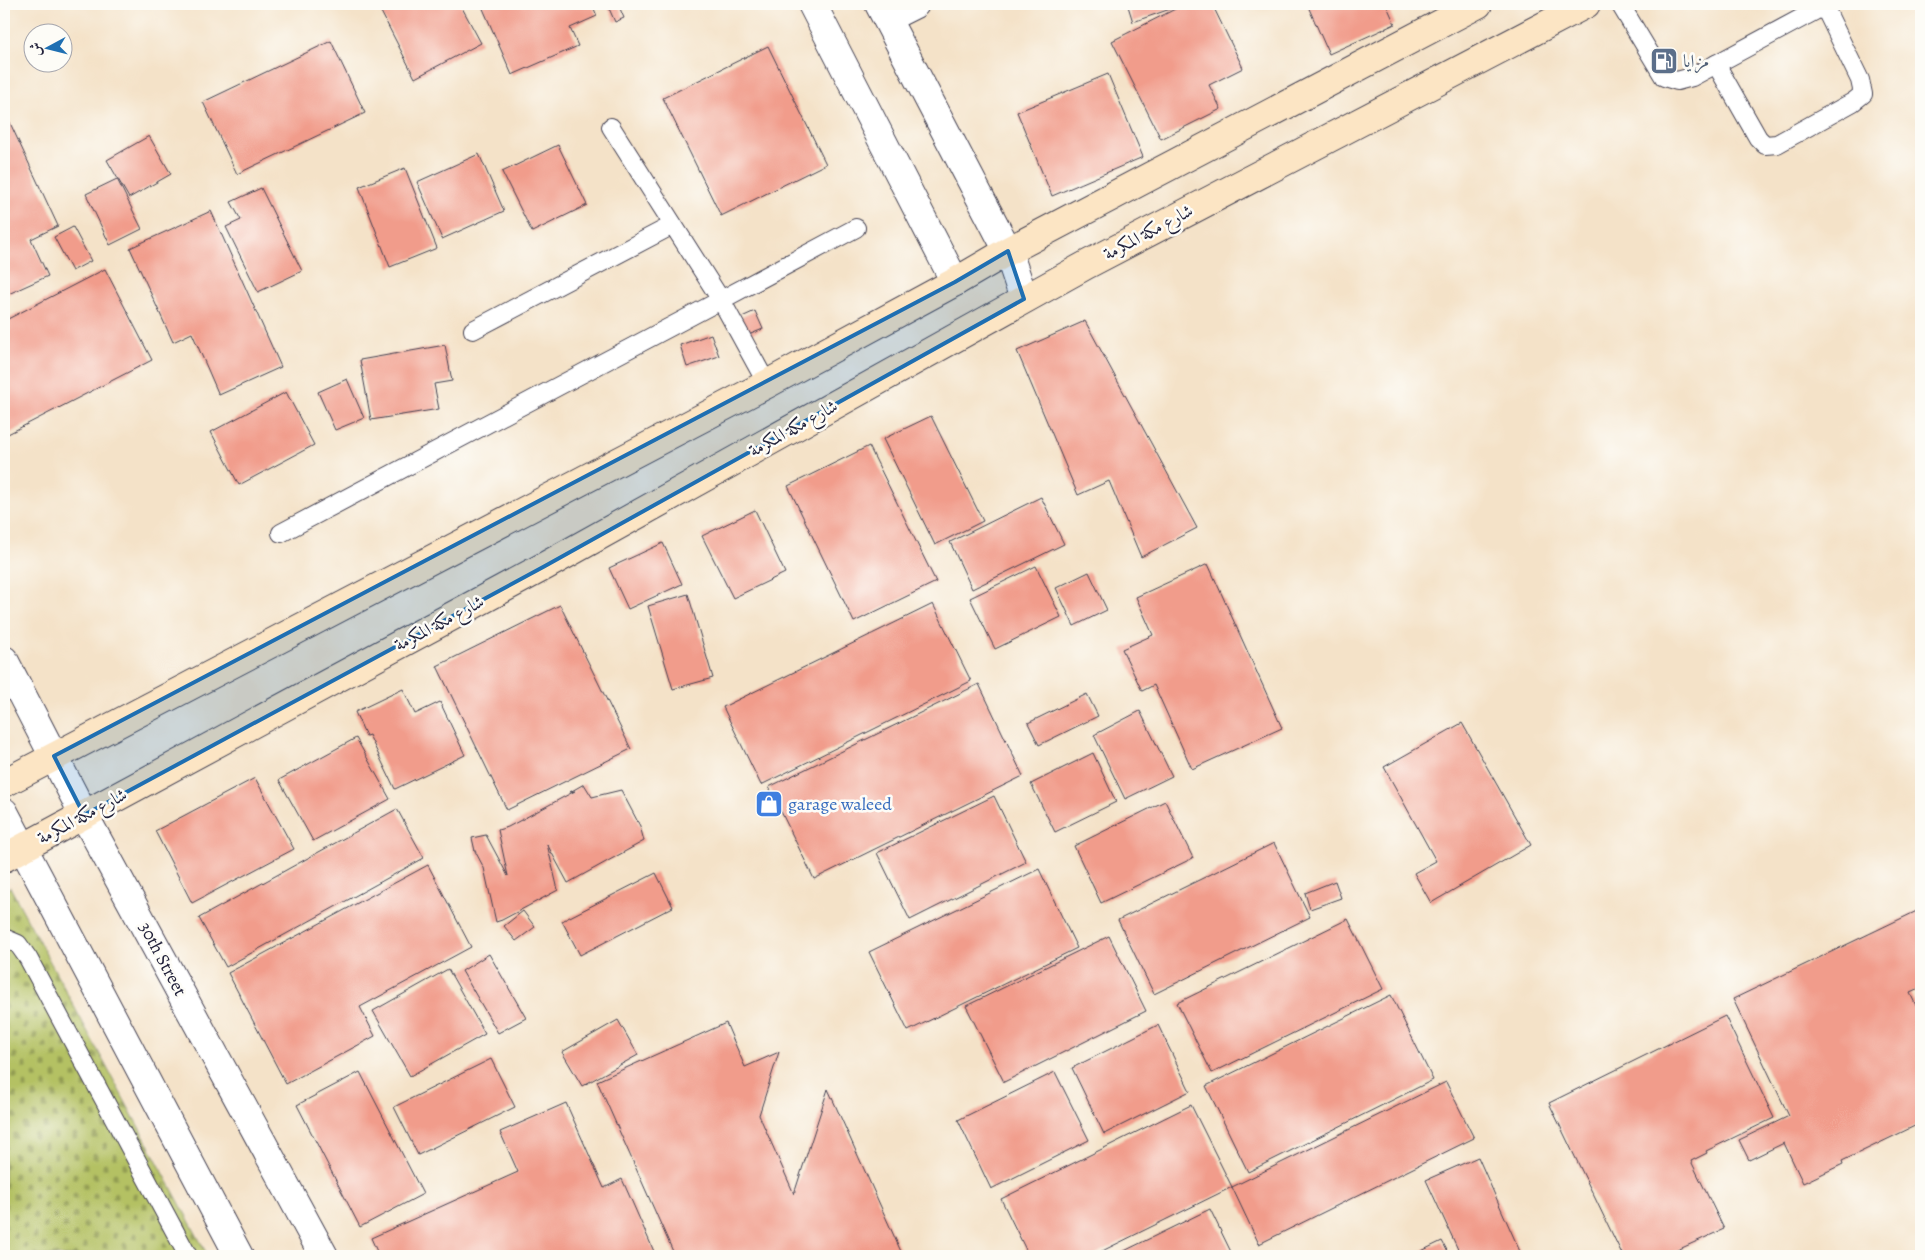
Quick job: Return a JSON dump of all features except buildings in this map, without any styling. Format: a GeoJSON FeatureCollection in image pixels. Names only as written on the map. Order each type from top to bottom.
{"type":"FeatureCollection","features":[{"type":"Feature","properties":{"kind":"main road"},"geometry":{"type":"LineString","coordinates":[[4,783],[767,384],[955,282],[1008,251],[1478,4]]}},
{"type":"Feature","properties":{"kind":"main road","name":"شارع مكة المكرمة"},"geometry":{"type":"LineString","coordinates":[[13,853],[536,571],[1096,259],[1586,4]]}},
{"type":"Feature","properties":{"kind":"street"},"geometry":{"type":"LineString","coordinates":[[812,4],[955,282]]}},
{"type":"Feature","properties":{"kind":"street"},"geometry":{"type":"LineString","coordinates":[[915,4],[883,11],[1008,251],[1024,299]]}},
{"type":"Feature","properties":{"kind":"street","name":"30th Street"},"geometry":{"type":"LineString","coordinates":[[4,660],[84,815],[324,1256]]}},
{"type":"Feature","properties":{"kind":"street"},"geometry":{"type":"LineString","coordinates":[[4,812],[13,853],[239,1256]]}},
{"type":"Feature","properties":{"kind":"lane"},"geometry":{"type":"LineString","coordinates":[[1620,4],[1664,77],[1677,81],[1692,77],[1824,5],[1860,80],[1863,94],[1853,102],[1777,144],[1765,145],[1758,138],[1716,64]]}},
{"type":"Feature","properties":{"kind":"lane"},"geometry":{"type":"LineString","coordinates":[[611,127],[721,300],[767,384]]}},
{"type":"Feature","properties":{"kind":"lane"},"geometry":{"type":"LineString","coordinates":[[473,330],[673,225]]}},
{"type":"Feature","properties":{"kind":"lane"},"geometry":{"type":"LineString","coordinates":[[281,533],[856,228]]}},
{"type":"Feature","properties":{"kind":"lane"},"geometry":{"type":"LineString","coordinates":[[4,938],[18,944],[28,958],[188,1256]]}},
{"type":"Feature","properties":{"kind":"highlighted area"},"geometry":{"type":"Polygon","coordinates":[[[1008,251],[1024,299],[545,566],[84,815],[54,756],[955,282],[1008,251]]]}},
{"type":"Feature","properties":{"kind":"green space"},"geometry":{"type":"Polygon","coordinates":[[[10,887],[208,1256],[4,1256],[4,891],[10,887]]]}},
{"type":"Feature","properties":{"kind":"place","name":"مزايا"},"geometry":{"type":"Point","coordinates":[1664,61]}},
{"type":"Feature","properties":{"kind":"place","name":"garage waleed"},"geometry":{"type":"Point","coordinates":[769,804]}}]}
